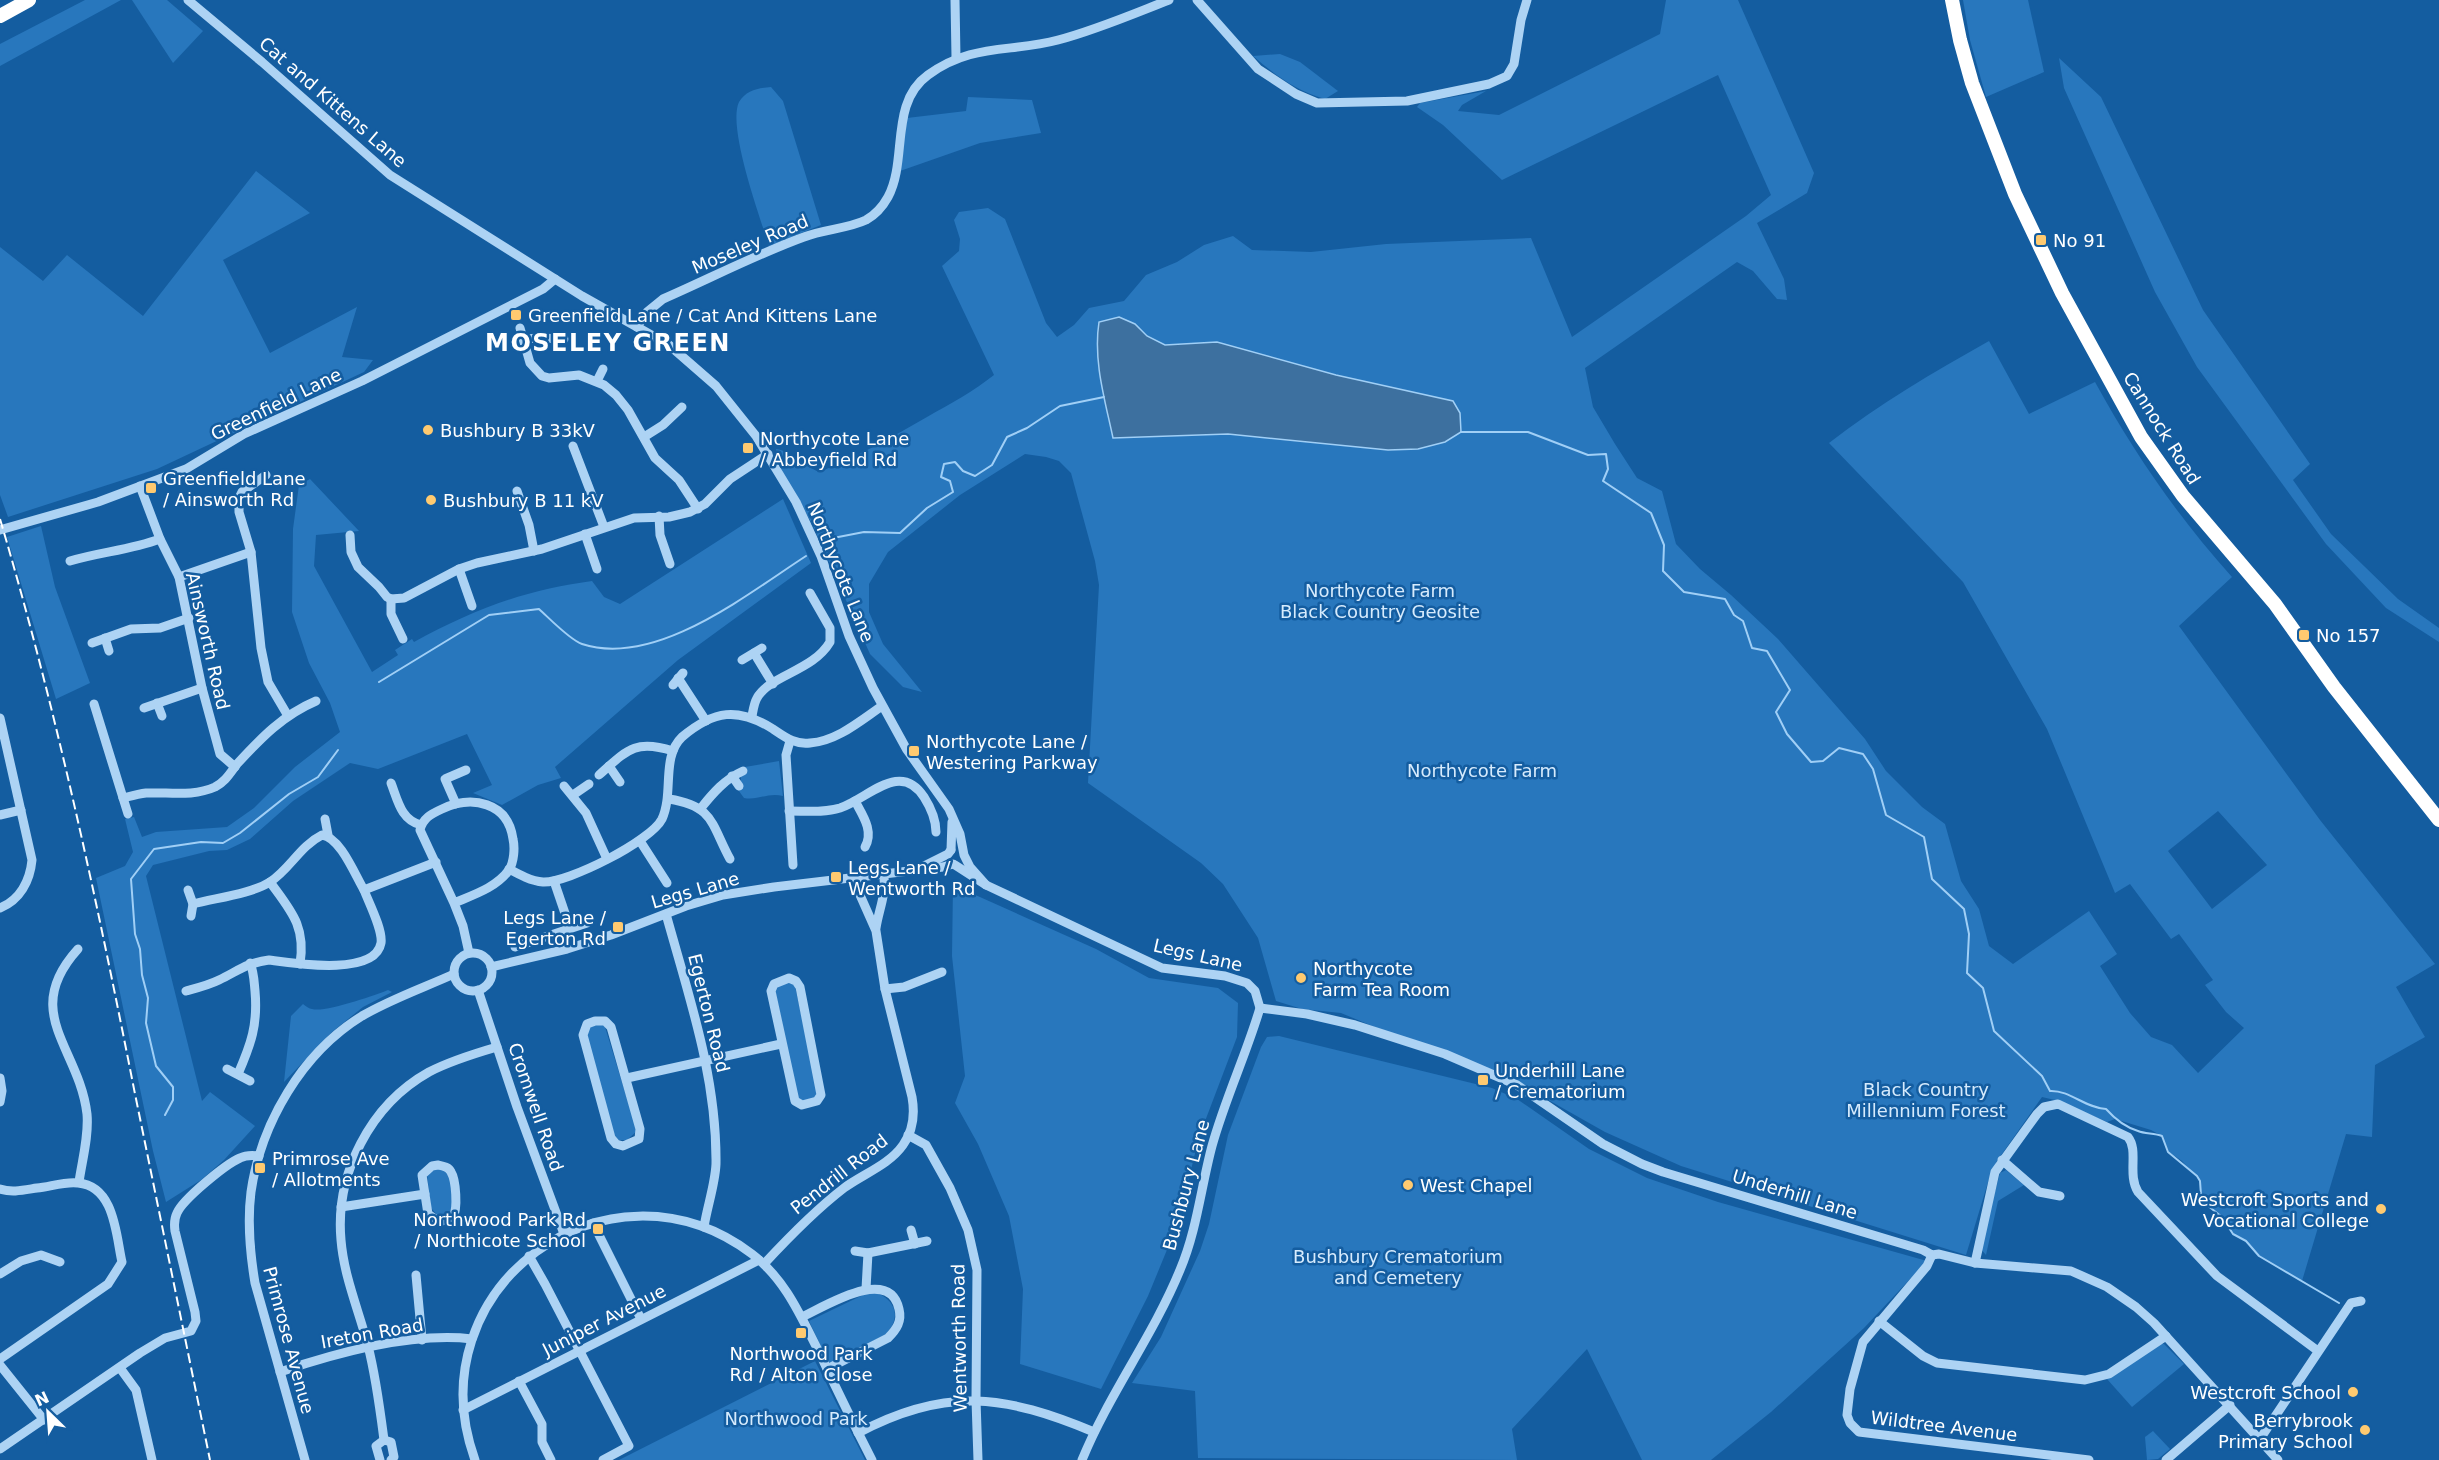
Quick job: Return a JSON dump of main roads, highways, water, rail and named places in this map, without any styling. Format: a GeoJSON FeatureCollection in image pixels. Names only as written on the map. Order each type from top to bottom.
{"type":"FeatureCollection","features":[{"type":"Feature","properties":{"kind":"highway"},"geometry":{"type":"LineString","coordinates":[[0,14],[28,0]]}},
{"type":"Feature","properties":{"kind":"highway","name":"Cannock Road"},"geometry":{"type":"LineString","coordinates":[[1952,0],[1972,82],[2015,194],[2062,293],[2141,437],[2183,496],[2280,611],[2334,687],[2439,820]]}},
{"type":"Feature","properties":{"kind":"waterway"},"geometry":{"type":"LineString","coordinates":[[828,539],[864,532],[900,533],[927,508],[953,492],[950,481],[941,477],[944,464],[955,462],[963,471],[975,476],[992,465],[1007,437],[1027,428],[1060,406],[1104,397]]}},
{"type":"Feature","properties":{"kind":"waterway"},"geometry":{"type":"LineString","coordinates":[[1461,432],[1528,432],[1588,455],[1606,454],[1608,469],[1603,481],[1651,513],[1664,545],[1663,571],[1684,592],[1725,599],[1734,615],[1743,621],[1752,648],[1767,651],[1790,690],[1776,712],[1787,734],[1811,762],[1823,761],[1839,748],[1863,754],[1873,769],[1886,815],[1924,837],[1932,879],[1964,909],[1969,934],[1967,973],[1983,988],[1994,1031],[2042,1076],[2050,1091],[2064,1093],[2091,1106],[2106,1109],[2120,1122],[2133,1129],[2162,1136],[2168,1152],[2197,1176],[2200,1181],[2201,1195],[2207,1205],[2222,1217],[2233,1234],[2246,1241],[2259,1256],[2339,1303]]}},
{"type":"Feature","properties":{"kind":"waterway"},"geometry":{"type":"LineString","coordinates":[[379,682],[489,615],[539,609],[566,634],[582,644],[610,649],[640,646],[670,637],[700,623],[729,607],[806,556]]}},
{"type":"Feature","properties":{"kind":"waterway"},"geometry":{"type":"LineString","coordinates":[[165,1115],[173,1100],[173,1087],[156,1066],[146,1023],[148,998],[142,975],[140,949],[135,934],[131,879],[154,849],[201,842],[223,843],[240,833],[289,794],[318,777],[338,750]]}},
{"type":"Feature","properties":{"kind":"railway"},"geometry":{"type":"LineString","coordinates":[[0,519],[39,661],[90,877],[210,1460]]}},
{"type":"Feature","properties":{"kind":"place","name":"No 91"},"geometry":{"type":"Point","coordinates":[2041,240]}},
{"type":"Feature","properties":{"kind":"place","name":"Greenfield Lane / Cat And Kittens Lane"},"geometry":{"type":"Point","coordinates":[516,315]}},
{"type":"Feature","properties":{"kind":"place","name":"Bushbury B 33kV"},"geometry":{"type":"Point","coordinates":[428,430]}},
{"type":"Feature","properties":{"kind":"place","name":"Northycote Lane / Abbeyfield Rd"},"geometry":{"type":"Point","coordinates":[748,448]}},
{"type":"Feature","properties":{"kind":"place","name":"Greenfield Lane / Ainsworth Rd"},"geometry":{"type":"Point","coordinates":[151,488]}},
{"type":"Feature","properties":{"kind":"place","name":"Bushbury B 11 kV"},"geometry":{"type":"Point","coordinates":[431,500]}},
{"type":"Feature","properties":{"kind":"place","name":"No 157"},"geometry":{"type":"Point","coordinates":[2304,635]}},
{"type":"Feature","properties":{"kind":"place","name":"Northycote Lane / Westering Parkway"},"geometry":{"type":"Point","coordinates":[914,751]}},
{"type":"Feature","properties":{"kind":"place","name":"Legs Lane / Wentworth Rd"},"geometry":{"type":"Point","coordinates":[836,877]}},
{"type":"Feature","properties":{"kind":"place","name":"Legs Lane / Egerton Rd"},"geometry":{"type":"Point","coordinates":[618,927]}},
{"type":"Feature","properties":{"kind":"place","name":"Northycote Farm Tea Room"},"geometry":{"type":"Point","coordinates":[1301,978]}},
{"type":"Feature","properties":{"kind":"place","name":"Underhill Lane / Crematorium"},"geometry":{"type":"Point","coordinates":[1483,1080]}},
{"type":"Feature","properties":{"kind":"place","name":"Primrose Ave / Allotments"},"geometry":{"type":"Point","coordinates":[260,1168]}},
{"type":"Feature","properties":{"kind":"place","name":"West Chapel"},"geometry":{"type":"Point","coordinates":[1408,1185]}},
{"type":"Feature","properties":{"kind":"place","name":"Westcroft Sports and Vocational College"},"geometry":{"type":"Point","coordinates":[2381,1209]}},
{"type":"Feature","properties":{"kind":"place","name":"Northwood Park Rd / Northicote School"},"geometry":{"type":"Point","coordinates":[598,1229]}},
{"type":"Feature","properties":{"kind":"place","name":"Northwood Park Rd / Alton Close"},"geometry":{"type":"Point","coordinates":[801,1333]}},
{"type":"Feature","properties":{"kind":"place","name":"Westcroft School"},"geometry":{"type":"Point","coordinates":[2353,1392]}},
{"type":"Feature","properties":{"kind":"place","name":"Berrybrook Primary School"},"geometry":{"type":"Point","coordinates":[2365,1430]}},
{"type":"Feature","properties":{"kind":"district","name":"MOSELEY GREEN"},"geometry":{"type":"Point","coordinates":[608,343]}},
{"type":"Feature","properties":{"kind":"park label","name":"Northycote Farm Black Country Geosite"},"geometry":{"type":"Point","coordinates":[1380,600]}},
{"type":"Feature","properties":{"kind":"park label","name":"Northycote Farm"},"geometry":{"type":"Point","coordinates":[1482,770]}},
{"type":"Feature","properties":{"kind":"park label","name":"Black Country Millennium Forest"},"geometry":{"type":"Point","coordinates":[1926,1099]}},
{"type":"Feature","properties":{"kind":"park label","name":"Bushbury Crematorium and Cemetery"},"geometry":{"type":"Point","coordinates":[1398,1266]}},
{"type":"Feature","properties":{"kind":"park label","name":"Northwood Park"},"geometry":{"type":"Point","coordinates":[796,1418]}}]}
